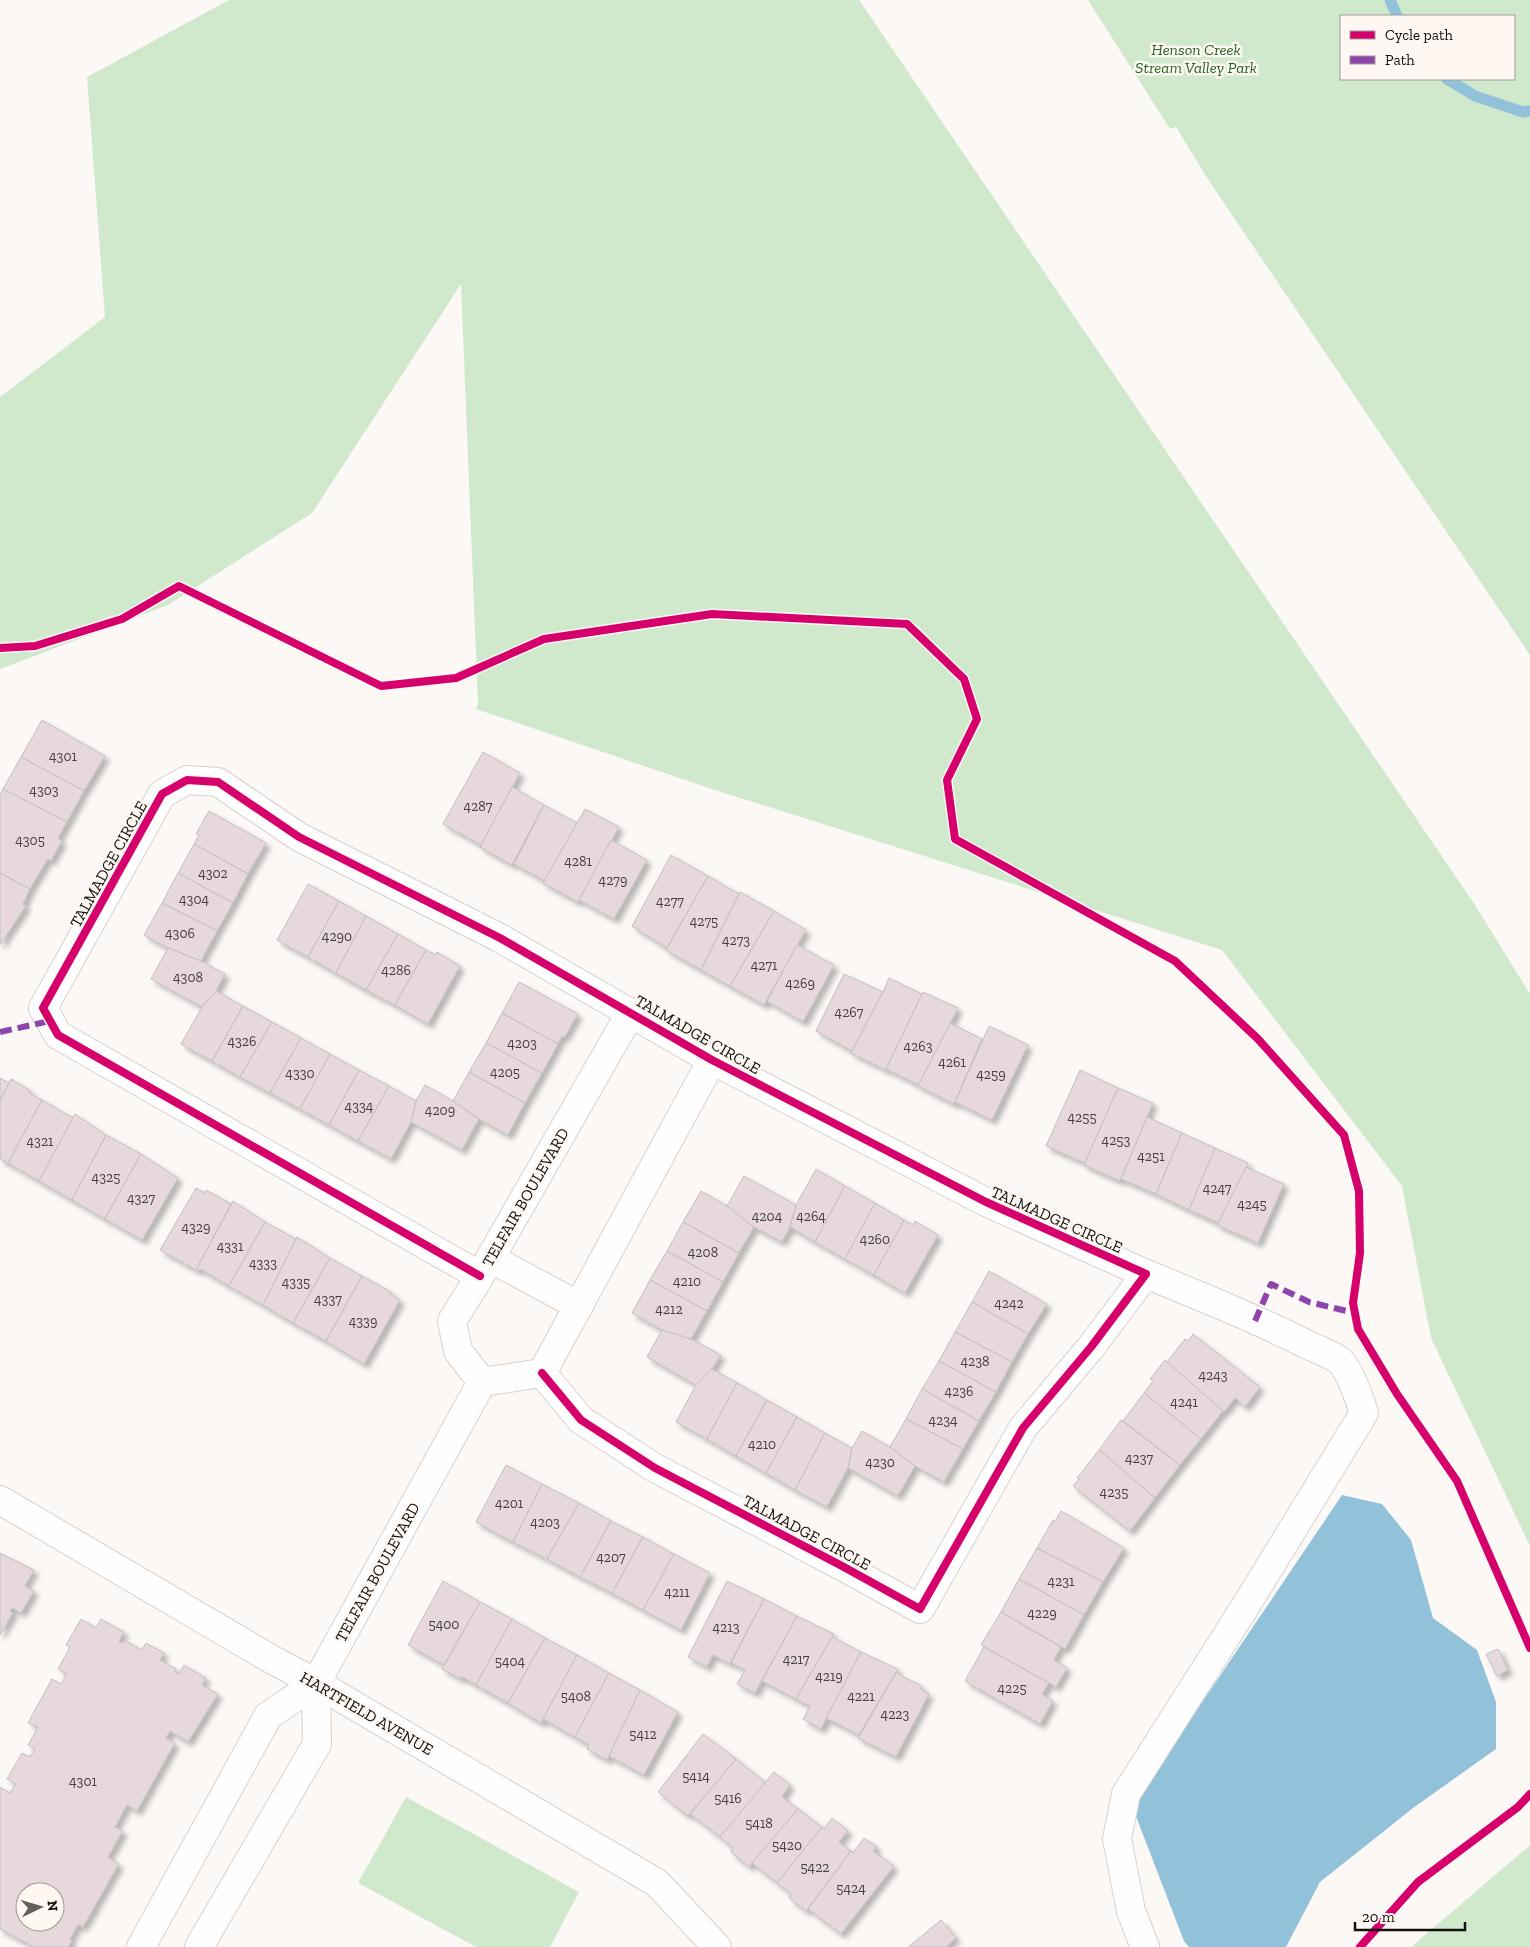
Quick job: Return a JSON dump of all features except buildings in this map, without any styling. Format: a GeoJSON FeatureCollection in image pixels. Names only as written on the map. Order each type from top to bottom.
{"type":"FeatureCollection","features":[{"type":"Feature","properties":{"kind":"street","name":"TALMADGE CIRCLE"},"geometry":{"type":"LineString","coordinates":[[485,1267],[58,1035],[43,1008],[162,794],[187,780],[218,782],[298,836],[500,938],[712,1060],[986,1202],[1146,1274],[1091,1347],[1023,1428],[920,1609],[655,1468],[581,1420],[542,1373]]}},
{"type":"Feature","properties":{"kind":"street","name":"TELFAIR BOULEVARD"},"geometry":{"type":"LineString","coordinates":[[140,1947],[268,1716],[316,1682],[482,1382],[458,1351],[452,1321],[631,1012]]}},
{"type":"Feature","properties":{"kind":"street"},"geometry":{"type":"LineString","coordinates":[[482,1382],[542,1373],[712,1060]]}},
{"type":"Feature","properties":{"kind":"street"},"geometry":{"type":"LineString","coordinates":[[485,1267],[579,1306]]}},
{"type":"Feature","properties":{"kind":"street"},"geometry":{"type":"LineString","coordinates":[[1145,1947],[1131,1911],[1117,1839],[1126,1794],[1245,1607],[1364,1413],[1358,1391],[1340,1361],[1226,1306],[1146,1274]]}},
{"type":"Feature","properties":{"kind":"street","name":"HARTFIELD AVENUE"},"geometry":{"type":"LineString","coordinates":[[0,1500],[271,1659],[316,1682],[657,1883],[706,1944]]}},
{"type":"Feature","properties":{"kind":"street","name":"TELFAIR BOULEVARD"},"geometry":{"type":"LineString","coordinates":[[199,1947],[317,1744],[316,1682]]}},
{"type":"Feature","properties":{"kind":"green space"},"geometry":{"type":"Polygon","coordinates":[[[229,0],[859,0],[1473,902],[1530,994],[1530,1546],[1431,1338],[1402,1186],[1222,950],[712,789],[476,709],[478,704],[461,284],[312,513],[168,605],[0,669],[0,397],[105,317],[87,77],[229,0]]]}},
{"type":"Feature","properties":{"kind":"green space","name":"Henson Creek Stream Valley Park"},"geometry":{"type":"Polygon","coordinates":[[[1088,0],[1530,0],[1530,655],[1209,181],[1176,127],[1170,129],[1088,0]]]}},
{"type":"Feature","properties":{"kind":"green space"},"geometry":{"type":"Polygon","coordinates":[[[406,1797],[579,1892],[550,1947],[476,1947],[358,1883],[406,1797]]]}},
{"type":"Feature","properties":{"kind":"green space"},"geometry":{"type":"Polygon","coordinates":[[[1530,1845],[1530,1947],[1411,1947],[1530,1845]]]}},
{"type":"Feature","properties":{"kind":"water"},"geometry":{"type":"Polygon","coordinates":[[[1342,1495],[1382,1504],[1411,1540],[1433,1618],[1477,1650],[1496,1702],[1496,1749],[1413,1808],[1320,1882],[1286,1947],[1189,1947],[1184,1941],[1132,1806],[1342,1495]]]}},
{"type":"Feature","properties":{"kind":"waterway"},"geometry":{"type":"LineString","coordinates":[[1390,0],[1397,15]]}},
{"type":"Feature","properties":{"kind":"waterway"},"geometry":{"type":"LineString","coordinates":[[1449,80],[1475,96],[1523,112],[1530,111]]}},
{"type":"Feature","properties":{"kind":"marked path"},"geometry":{"type":"LineString","coordinates":[[0,1032],[50,1021]]}},
{"type":"Feature","properties":{"kind":"marked path"},"geometry":{"type":"LineString","coordinates":[[1255,1321],[1271,1284],[1309,1302],[1355,1313]]}},
{"type":"Feature","properties":{"kind":"cycle path"},"geometry":{"type":"LineString","coordinates":[[0,648],[35,646],[122,619],[179,586],[381,686],[456,678],[544,639],[712,614],[907,624],[964,679],[977,719],[947,780],[955,839],[1175,961],[1258,1039],[1344,1135],[1359,1191],[1360,1253],[1353,1303],[1358,1329],[1397,1394],[1457,1481],[1530,1648]]}},
{"type":"Feature","properties":{"kind":"cycle path"},"geometry":{"type":"LineString","coordinates":[[480,1276],[58,1035],[43,1008],[162,794],[187,780],[218,782],[299,837],[500,938],[712,1060],[986,1202],[1146,1274],[1091,1347],[1023,1428],[920,1609],[655,1468],[581,1420],[542,1373]]}},
{"type":"Feature","properties":{"kind":"cycle path"},"geometry":{"type":"LineString","coordinates":[[1360,1947],[1418,1882],[1518,1807],[1530,1794]]}}]}
